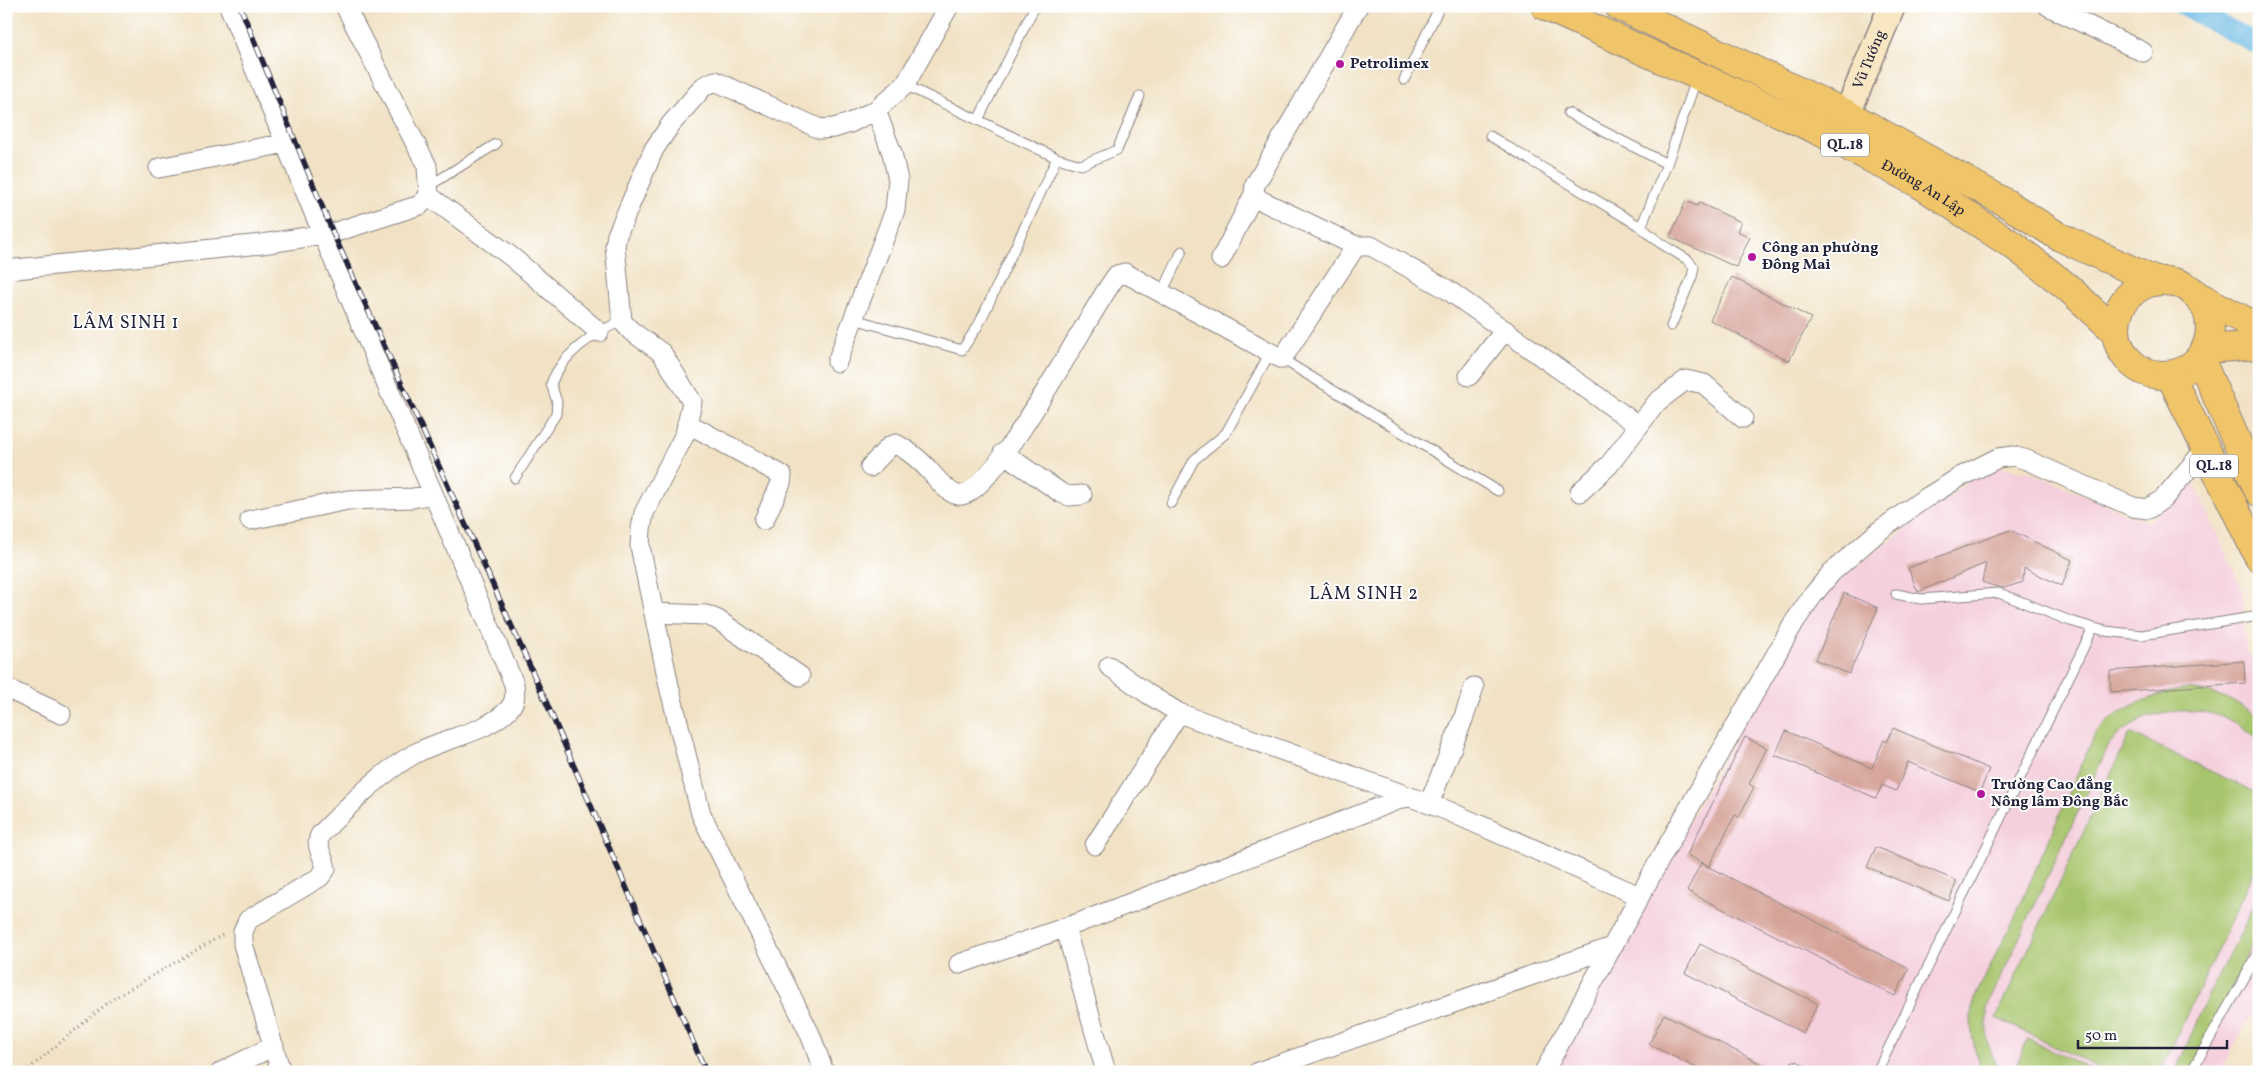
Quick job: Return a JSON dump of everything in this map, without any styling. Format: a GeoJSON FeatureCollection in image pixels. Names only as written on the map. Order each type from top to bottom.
{"type":"FeatureCollection","features":[{"type":"Feature","properties":{"kind":"main road","name":"Đường An Lập"},"geometry":{"type":"LineString","coordinates":[[1544,6],[1698,74],[1817,130],[1920,184],[2017,248],[2066,286],[2116,332]]}},
{"type":"Feature","properties":{"kind":"main road","name":"Đường An Lập"},"geometry":{"type":"LineString","coordinates":[[1619,6],[1847,114],[2006,203],[2058,236],[2155,281]]}},
{"type":"Feature","properties":{"kind":"main road","name":"QL.18"},"geometry":{"type":"LineString","coordinates":[[2155,281],[2168,280],[2180,283],[2200,297]]}},
{"type":"Feature","properties":{"kind":"main road"},"geometry":{"type":"LineString","coordinates":[[2116,332],[2117,318],[2122,304],[2130,294],[2142,285],[2155,281]]}},
{"type":"Feature","properties":{"kind":"main road"},"geometry":{"type":"LineString","coordinates":[[2200,297],[2259,328]]}},
{"type":"Feature","properties":{"kind":"main road"},"geometry":{"type":"LineString","coordinates":[[2170,375],[2181,372],[2203,354],[2210,336],[2210,322],[2207,309],[2200,297]]}},
{"type":"Feature","properties":{"kind":"main road","name":"QL.18"},"geometry":{"type":"LineString","coordinates":[[2116,332],[2125,356],[2134,365],[2157,375],[2170,375],[2259,558]]}},
{"type":"Feature","properties":{"kind":"main road"},"geometry":{"type":"LineString","coordinates":[[2203,354],[2259,345]]}},
{"type":"Feature","properties":{"kind":"main road","name":"QL.18"},"geometry":{"type":"LineString","coordinates":[[2203,354],[2259,492]]}},
{"type":"Feature","properties":{"kind":"street"},"geometry":{"type":"LineString","coordinates":[[229,6],[323,235],[514,684],[515,698],[510,708],[485,726],[436,743],[414,754],[377,781],[320,834],[317,841],[318,847],[325,860],[326,869],[320,877],[248,920],[243,932],[243,944],[281,1072]]}},
{"type":"Feature","properties":{"kind":"street"},"geometry":{"type":"LineString","coordinates":[[6,270],[262,244],[323,235],[396,214],[420,205],[429,191],[427,166],[345,6]]}},
{"type":"Feature","properties":{"kind":"street"},"geometry":{"type":"LineString","coordinates":[[1221,259],[1254,194],[1255,185],[1358,6]]}},
{"type":"Feature","properties":{"kind":"street","name":"Vũ Tướng"},"geometry":{"type":"LineString","coordinates":[[1847,114],[1892,6]]}},
{"type":"Feature","properties":{"kind":"street"},"geometry":{"type":"LineString","coordinates":[[2048,6],[2143,52]]}},
{"type":"Feature","properties":{"kind":"street"},"geometry":{"type":"LineString","coordinates":[[824,1072],[810,1034],[701,814],[670,686],[640,546],[644,514],[685,434],[692,402],[662,353],[631,331],[622,320],[615,246],[617,235],[654,149],[671,124],[704,86],[715,81],[820,129],[834,128],[850,123],[876,110],[905,84],[940,10]]}},
{"type":"Feature","properties":{"kind":"street"},"geometry":{"type":"LineString","coordinates":[[837,362],[895,210],[898,180],[892,153],[876,110]]}},
{"type":"Feature","properties":{"kind":"street"},"geometry":{"type":"LineString","coordinates":[[159,168],[286,143]]}},
{"type":"Feature","properties":{"kind":"street"},"geometry":{"type":"LineString","coordinates":[[429,191],[513,258],[599,332]]}},
{"type":"Feature","properties":{"kind":"street"},"geometry":{"type":"LineString","coordinates":[[1254,194],[1260,200],[1356,246],[1371,246],[1448,290],[1639,426]]}},
{"type":"Feature","properties":{"kind":"street"},"geometry":{"type":"LineString","coordinates":[[870,467],[890,446],[896,444],[921,461],[952,492],[960,495],[967,494],[1019,434],[1117,275],[1125,273],[1276,356],[1356,246]]}},
{"type":"Feature","properties":{"kind":"street"},"geometry":{"type":"LineString","coordinates":[[1469,376],[1505,330]]}},
{"type":"Feature","properties":{"kind":"street"},"geometry":{"type":"LineString","coordinates":[[1580,492],[1609,465],[1657,402],[1686,380],[1704,384],[1743,418]]}},
{"type":"Feature","properties":{"kind":"street"},"geometry":{"type":"LineString","coordinates":[[687,423],[778,471],[782,475],[781,483],[764,520]]}},
{"type":"Feature","properties":{"kind":"street"},"geometry":{"type":"LineString","coordinates":[[1544,1072],[1640,896],[1795,621],[1832,572],[1879,531],[1960,477],[1998,458],[2013,456],[2027,460],[2133,507],[2148,509],[2163,499],[2206,448]]}},
{"type":"Feature","properties":{"kind":"street"},"geometry":{"type":"LineString","coordinates":[[1003,453],[1061,492],[1069,496],[1082,495]]}},
{"type":"Feature","properties":{"kind":"street"},"geometry":{"type":"LineString","coordinates":[[250,520],[348,500],[413,498],[433,494]]}},
{"type":"Feature","properties":{"kind":"street"},"geometry":{"type":"LineString","coordinates":[[654,613],[706,615],[718,620],[800,676]]}},
{"type":"Feature","properties":{"kind":"street"},"geometry":{"type":"LineString","coordinates":[[1109,666],[1148,694],[1179,713],[1429,804],[1640,896]]}},
{"type":"Feature","properties":{"kind":"street"},"geometry":{"type":"LineString","coordinates":[[1429,804],[1474,687]]}},
{"type":"Feature","properties":{"kind":"street"},"geometry":{"type":"LineString","coordinates":[[6,688],[61,714]]}},
{"type":"Feature","properties":{"kind":"street"},"geometry":{"type":"LineString","coordinates":[[1095,845],[1179,713]]}},
{"type":"Feature","properties":{"kind":"street"},"geometry":{"type":"LineString","coordinates":[[959,964],[1066,927],[1408,796]]}},
{"type":"Feature","properties":{"kind":"street"},"geometry":{"type":"LineString","coordinates":[[1066,927],[1106,1072]]}},
{"type":"Feature","properties":{"kind":"street"},"geometry":{"type":"LineString","coordinates":[[1258,1072],[1612,947]]}},
{"type":"Feature","properties":{"kind":"street"},"geometry":{"type":"LineString","coordinates":[[221,1072],[274,1046]]}},
{"type":"Feature","properties":{"kind":"lane"},"geometry":{"type":"LineString","coordinates":[[978,120],[1035,6]]}},
{"type":"Feature","properties":{"kind":"lane"},"geometry":{"type":"LineString","coordinates":[[1404,80],[1440,6]]}},
{"type":"Feature","properties":{"kind":"lane"},"geometry":{"type":"LineString","coordinates":[[1640,227],[1667,164],[1698,74]]}},
{"type":"Feature","properties":{"kind":"lane"},"geometry":{"type":"LineString","coordinates":[[905,84],[1057,158],[1081,165],[1117,150],[1140,96]]}},
{"type":"Feature","properties":{"kind":"lane"},"geometry":{"type":"LineString","coordinates":[[1568,113],[1667,164]]}},
{"type":"Feature","properties":{"kind":"lane"},"geometry":{"type":"LineString","coordinates":[[1490,136],[1640,227],[1660,243],[1688,260],[1694,267],[1692,277],[1671,326]]}},
{"type":"Feature","properties":{"kind":"lane"},"geometry":{"type":"LineString","coordinates":[[429,191],[496,144]]}},
{"type":"Feature","properties":{"kind":"lane"},"geometry":{"type":"LineString","coordinates":[[854,318],[962,350],[979,324],[1057,158]]}},
{"type":"Feature","properties":{"kind":"lane"},"geometry":{"type":"LineString","coordinates":[[1162,293],[1182,251]]}},
{"type":"Feature","properties":{"kind":"lane"},"geometry":{"type":"LineString","coordinates":[[515,478],[556,414],[557,402],[551,384],[560,364],[599,332],[622,320]]}},
{"type":"Feature","properties":{"kind":"lane"},"geometry":{"type":"LineString","coordinates":[[1171,503],[1194,460],[1226,434],[1276,356],[1498,490]]}},
{"type":"Feature","properties":{"kind":"lane"},"geometry":{"type":"LineString","coordinates":[[1896,594],[1921,599],[2000,593],[2070,621],[2106,632],[2142,635],[2259,616]]}},
{"type":"Feature","properties":{"kind":"lane"},"geometry":{"type":"LineString","coordinates":[[1876,1072],[2093,628]]}},
{"type":"Feature","properties":{"kind":"lane"},"geometry":{"type":"LineString","coordinates":[[2191,1072],[2259,952]]}},
{"type":"Feature","properties":{"kind":"lane"},"geometry":{"type":"LineString","coordinates":[[1795,1066],[1807,1072]]}},
{"type":"Feature","properties":{"kind":"path"},"geometry":{"type":"LineString","coordinates":[[25,1072],[111,1000],[248,920]]}},
{"type":"Feature","properties":{"kind":"shaded area","name":"Trường Cao đẳng Nông lâm Đông Bắc"},"geometry":{"type":"Polygon","coordinates":[[[1997,466],[2029,472],[2148,522],[2193,480],[2242,589],[2247,654],[2259,658],[2259,1000],[2220,1072],[1552,1072],[1784,649],[1818,601],[1847,573],[1977,475],[1997,466]]]}},
{"type":"Feature","properties":{"kind":"green space"},"geometry":{"type":"Polygon","coordinates":[[[2188,689],[2226,698],[2252,712],[2259,718],[2259,741],[2234,722],[2203,712],[2187,711],[2171,712],[2141,720],[2132,724],[2110,743],[1987,1007],[1987,1043],[2000,1072],[1983,1072],[1976,1055],[1972,1033],[1973,1001],[2013,921],[2095,734],[2114,717],[2137,703],[2163,694],[2188,689]]]}},
{"type":"Feature","properties":{"kind":"green space"},"geometry":{"type":"Polygon","coordinates":[[[2130,733],[2259,794],[2259,861],[2160,1072],[2108,1072],[1996,1018],[2130,733]]]}},
{"type":"Feature","properties":{"kind":"green space"},"geometry":{"type":"Polygon","coordinates":[[[2259,893],[2259,929],[2193,1072],[2175,1072],[2210,991],[2244,927],[2259,893]]]}},
{"type":"Feature","properties":{"kind":"green space"},"geometry":{"type":"Polygon","coordinates":[[[2028,1039],[2097,1072],[2013,1072],[2028,1039]]]}},
{"type":"Feature","properties":{"kind":"building"},"geometry":{"type":"Polygon","coordinates":[[[1686,201],[1697,206],[1699,203],[1741,222],[1737,231],[1750,237],[1736,267],[1670,237],[1686,201]]]}},
{"type":"Feature","properties":{"kind":"building"},"geometry":{"type":"Polygon","coordinates":[[[1732,277],[1811,318],[1789,361],[1710,320],[1732,277]]]}},
{"type":"Feature","properties":{"kind":"building"},"geometry":{"type":"Polygon","coordinates":[[[2010,530],[2072,560],[2062,586],[2024,568],[2023,582],[2004,588],[1997,587],[1982,582],[1986,563],[1918,592],[1908,568],[2010,530]]]}},
{"type":"Feature","properties":{"kind":"building"},"geometry":{"type":"Polygon","coordinates":[[[1844,593],[1878,608],[1849,674],[1816,660],[1844,593]]]}},
{"type":"Feature","properties":{"kind":"building"},"geometry":{"type":"Polygon","coordinates":[[[2244,661],[2245,683],[2111,692],[2110,671],[2244,661]]]}},
{"type":"Feature","properties":{"kind":"building"},"geometry":{"type":"Polygon","coordinates":[[[1893,728],[1989,769],[1980,792],[1908,762],[1896,791],[1882,785],[1876,798],[1775,755],[1786,731],[1872,768],[1884,740],[1887,742],[1893,728]]]}},
{"type":"Feature","properties":{"kind":"building"},"geometry":{"type":"Polygon","coordinates":[[[1745,737],[1767,748],[1749,784],[1754,787],[1739,817],[1735,815],[1709,866],[1687,855],[1745,737]]]}},
{"type":"Feature","properties":{"kind":"building"},"geometry":{"type":"Polygon","coordinates":[[[1876,847],[1957,881],[1949,901],[1867,867],[1876,847]]]}},
{"type":"Feature","properties":{"kind":"building"},"geometry":{"type":"Polygon","coordinates":[[[1701,863],[1909,969],[1895,996],[1687,891],[1701,863]]]}},
{"type":"Feature","properties":{"kind":"building"},"geometry":{"type":"Polygon","coordinates":[[[1700,944],[1818,1004],[1803,1033],[1685,973],[1700,944]]]}},
{"type":"Feature","properties":{"kind":"building"},"geometry":{"type":"Polygon","coordinates":[[[1664,1014],[1777,1072],[1704,1072],[1649,1044],[1664,1014]]]}},
{"type":"Feature","properties":{"kind":"waterway"},"geometry":{"type":"LineString","coordinates":[[2184,6],[2259,45]]}},
{"type":"Feature","properties":{"kind":"railway"},"geometry":{"type":"LineString","coordinates":[[240,6],[333,233],[547,704],[706,1072]]}},
{"type":"Feature","properties":{"kind":"place","name":"Petrolimex"},"geometry":{"type":"Point","coordinates":[1340,64]}},
{"type":"Feature","properties":{"kind":"place","name":"Công an phường Đông Mai"},"geometry":{"type":"Point","coordinates":[1752,257]}},
{"type":"Feature","properties":{"kind":"place","name":"Trường Cao đẳng Nông lâm Đông Bắc"},"geometry":{"type":"Point","coordinates":[1981,794]}},
{"type":"Feature","properties":{"kind":"district","name":"LÂM SINH 1"},"geometry":{"type":"Point","coordinates":[126,323]}},
{"type":"Feature","properties":{"kind":"district","name":"LÂM SINH 2"},"geometry":{"type":"Point","coordinates":[1364,594]}}]}
